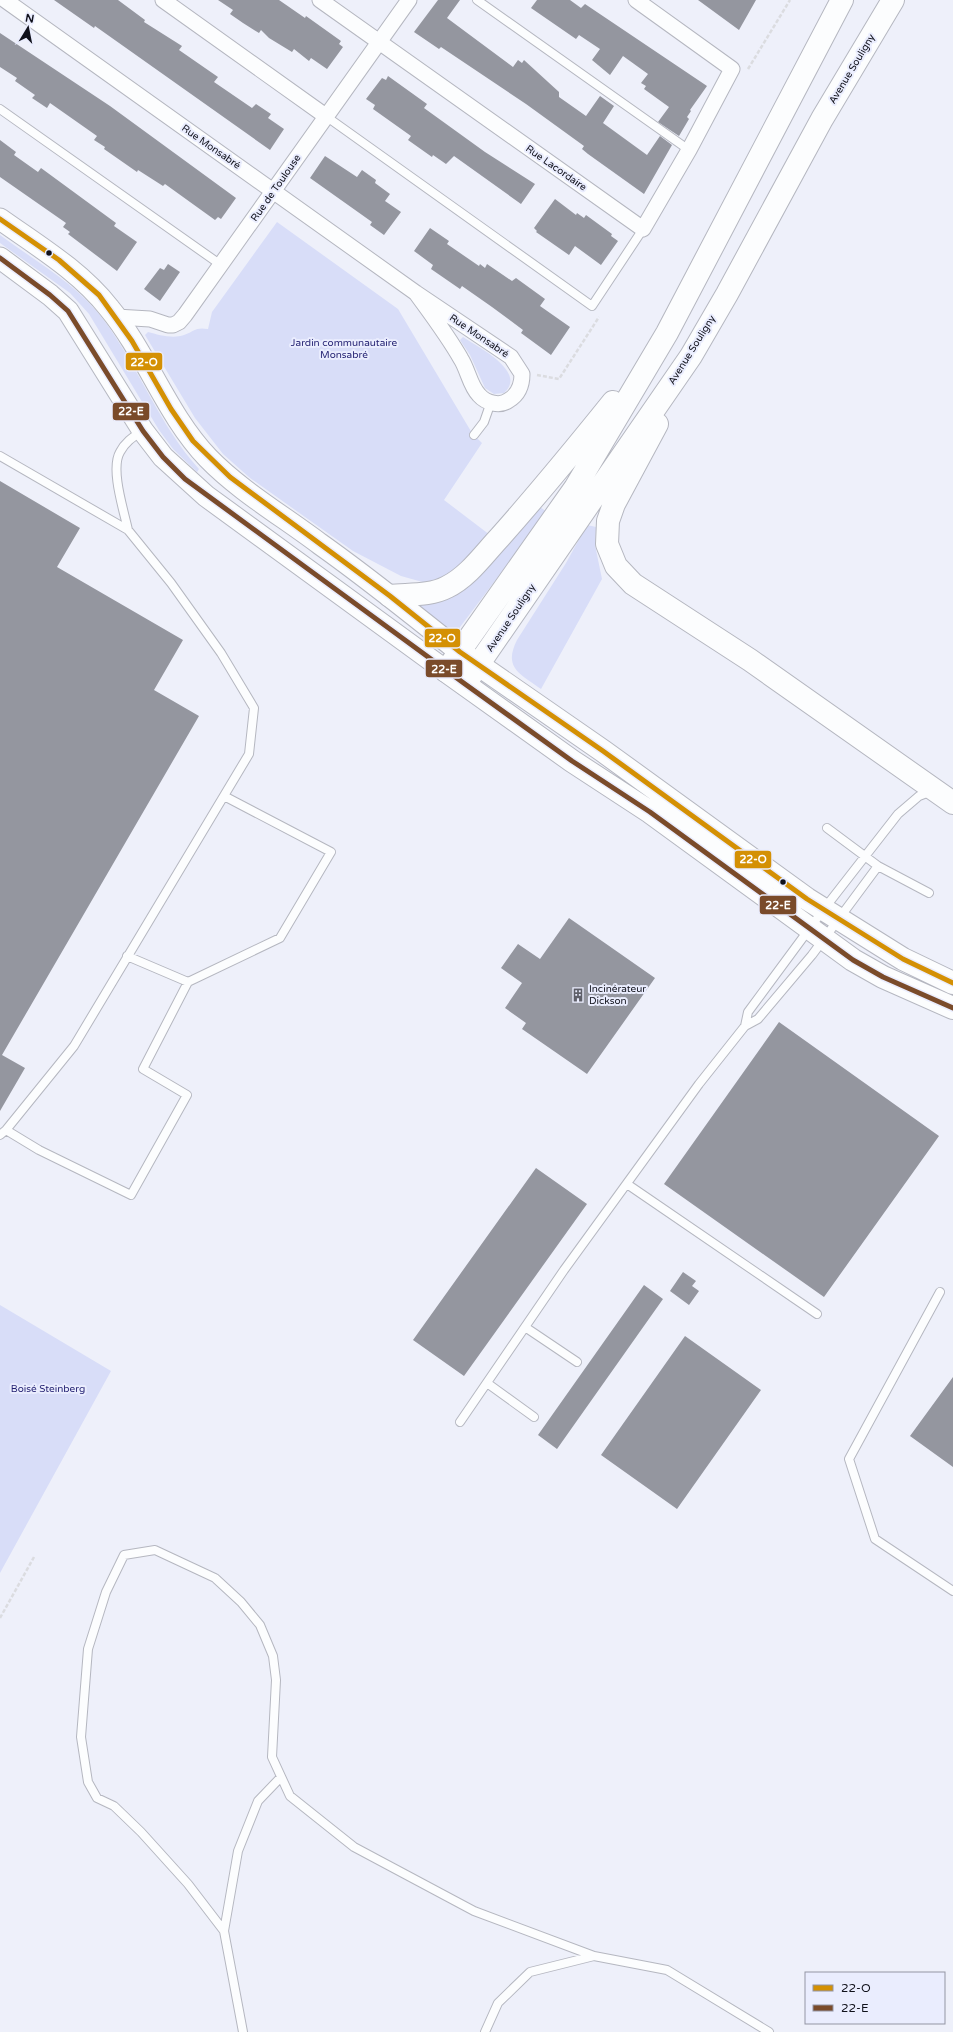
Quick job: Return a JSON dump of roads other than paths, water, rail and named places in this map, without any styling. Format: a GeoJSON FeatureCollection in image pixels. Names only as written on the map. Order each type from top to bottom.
{"type":"FeatureCollection","features":[{"type":"Feature","properties":{"kind":"main road"},"geometry":{"type":"LineString","coordinates":[[446,671],[575,488],[667,333],[842,0]]}},
{"type":"Feature","properties":{"kind":"main road","name":"Avenue Souligny"},"geometry":{"type":"LineString","coordinates":[[465,684],[691,356],[727,294],[815,131],[893,0]]}},
{"type":"Feature","properties":{"kind":"main road"},"geometry":{"type":"LineString","coordinates":[[0,219],[76,274],[94,290],[116,317],[185,429],[210,460],[243,488],[390,596],[460,652],[604,751],[807,899],[903,959],[953,983]]}},
{"type":"Feature","properties":{"kind":"main road"},"geometry":{"type":"LineString","coordinates":[[0,258],[50,295],[68,311],[143,431],[173,468],[206,496],[446,671],[572,760],[650,812],[853,960],[877,973],[953,1008]]}},
{"type":"Feature","properties":{"kind":"main road"},"geometry":{"type":"LineString","coordinates":[[390,596],[424,594],[440,590],[456,581],[475,564],[556,474],[667,333]]}},
{"type":"Feature","properties":{"kind":"main road"},"geometry":{"type":"LineString","coordinates":[[691,356],[611,512],[606,533],[607,544],[616,566],[633,584],[750,660],[953,803]]}},
{"type":"Feature","properties":{"kind":"main road"},"geometry":{"type":"LineString","coordinates":[[923,995],[953,1001]]}},
{"type":"Feature","properties":{"kind":"street","name":"Rue Monsabré"},"geometry":{"type":"LineString","coordinates":[[5,0],[416,293],[511,357],[522,374],[519,391],[506,403],[497,404],[479,396],[474,390],[464,364],[453,345],[416,293]]}},
{"type":"Feature","properties":{"kind":"street"},"geometry":{"type":"LineString","coordinates":[[163,0],[326,117]]}},
{"type":"Feature","properties":{"kind":"street","name":"Rue Lacordaire"},"geometry":{"type":"LineString","coordinates":[[320,0],[643,229]]}},
{"type":"Feature","properties":{"kind":"street","name":"Rue de Toulouse"},"geometry":{"type":"LineString","coordinates":[[116,317],[150,319],[160,324],[173,325],[185,315],[409,0]]}},
{"type":"Feature","properties":{"kind":"street"},"geometry":{"type":"LineString","coordinates":[[636,0],[732,69],[689,150],[643,229]]}},
{"type":"Feature","properties":{"kind":"lane"},"geometry":{"type":"LineString","coordinates":[[478,0],[689,150]]}},
{"type":"Feature","properties":{"kind":"lane"},"geometry":{"type":"LineString","coordinates":[[0,109],[221,265]]}},
{"type":"Feature","properties":{"kind":"lane"},"geometry":{"type":"LineString","coordinates":[[326,117],[592,306],[643,229]]}},
{"type":"Feature","properties":{"kind":"lane"},"geometry":{"type":"LineString","coordinates":[[474,435],[484,422],[491,402]]}},
{"type":"Feature","properties":{"kind":"lane"},"geometry":{"type":"LineString","coordinates":[[128,530],[116,465],[119,452],[130,439],[143,431]]}},
{"type":"Feature","properties":{"kind":"lane"},"geometry":{"type":"LineString","coordinates":[[0,456],[128,530],[171,583],[221,653],[254,708],[249,754],[74,1046],[3,1133],[131,1195],[187,1095],[143,1069],[188,982],[280,938],[331,852],[224,796]]}},
{"type":"Feature","properties":{"kind":"lane"},"geometry":{"type":"LineString","coordinates":[[745,1026],[748,1012],[817,933],[831,913],[864,856],[907,805],[919,796],[935,790]]}},
{"type":"Feature","properties":{"kind":"lane"},"geometry":{"type":"LineString","coordinates":[[827,828],[878,866],[929,893]]}},
{"type":"Feature","properties":{"kind":"lane"},"geometry":{"type":"LineString","coordinates":[[460,1422],[627,1184],[700,1084],[745,1026],[758,1018],[812,955],[817,933],[831,913],[878,866]]}},
{"type":"Feature","properties":{"kind":"lane"},"geometry":{"type":"LineString","coordinates":[[127,956],[188,982]]}},
{"type":"Feature","properties":{"kind":"lane"},"geometry":{"type":"LineString","coordinates":[[627,1184],[817,1314]]}},
{"type":"Feature","properties":{"kind":"lane"},"geometry":{"type":"LineString","coordinates":[[940,1292],[849,1459],[875,1539],[953,1591]]}},
{"type":"Feature","properties":{"kind":"lane"},"geometry":{"type":"LineString","coordinates":[[525,1328],[577,1362]]}},
{"type":"Feature","properties":{"kind":"lane"},"geometry":{"type":"LineString","coordinates":[[487,1383],[534,1417]]}},
{"type":"Feature","properties":{"kind":"lane"},"geometry":{"type":"LineString","coordinates":[[224,1931],[188,1884],[141,1832],[114,1806],[96,1798],[88,1782],[81,1738],[88,1649],[106,1592],[124,1555],[155,1550],[215,1578],[241,1602],[260,1625],[273,1656],[276,1680],[272,1758],[290,1796],[354,1847],[474,1911],[594,1956],[667,1970],[769,2032]]}},
{"type":"Feature","properties":{"kind":"lane"},"geometry":{"type":"LineString","coordinates":[[243,2032],[224,1931],[238,1851],[258,1801],[282,1777]]}},
{"type":"Feature","properties":{"kind":"lane"},"geometry":{"type":"LineString","coordinates":[[485,2032],[498,2003],[530,1972],[594,1956]]}},
{"type":"Feature","properties":{"kind":"place","name":"Incinérateur Dickson"},"geometry":{"type":"Point","coordinates":[578,995]}},
{"type":"Feature","properties":{"kind":"park label","name":"Jardin communautaire Monsabré"},"geometry":{"type":"Point","coordinates":[344,348]}},
{"type":"Feature","properties":{"kind":"park label","name":"Boisé Steinberg"},"geometry":{"type":"Point","coordinates":[48,1389]}}]}
